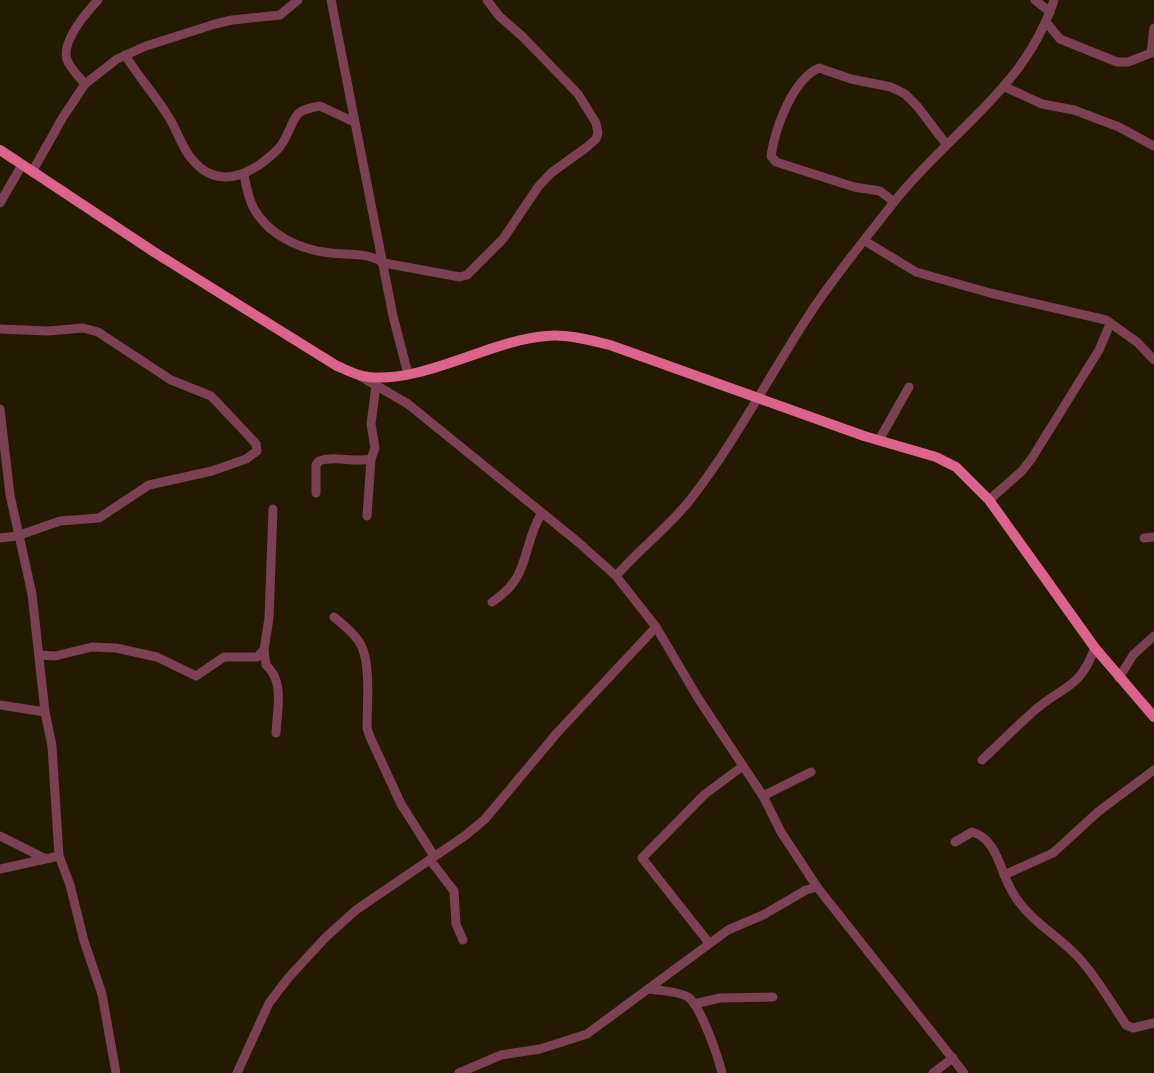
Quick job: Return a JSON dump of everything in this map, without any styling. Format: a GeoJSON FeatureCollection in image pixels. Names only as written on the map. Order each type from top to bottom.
{"type":"FeatureCollection","features":[{"type":"Feature","properties":{"kind":"main road"},"geometry":{"type":"LineString","coordinates":[[0,150],[310,349],[355,374],[379,377],[408,374],[514,342],[547,336],[579,337],[610,345],[879,440],[936,457],[956,467],[989,500],[1095,648],[1154,717]]}},
{"type":"Feature","properties":{"kind":"street"},"geometry":{"type":"LineString","coordinates":[[85,84],[67,61],[67,49],[74,31],[98,0]]}},
{"type":"Feature","properties":{"kind":"street"},"geometry":{"type":"LineString","coordinates":[[32,172],[63,117],[85,84],[97,73],[125,55],[224,22],[280,15],[298,0]]}},
{"type":"Feature","properties":{"kind":"street"},"geometry":{"type":"LineString","coordinates":[[331,0],[408,374]]}},
{"type":"Feature","properties":{"kind":"street"},"geometry":{"type":"LineString","coordinates":[[244,175],[253,206],[274,233],[292,243],[329,253],[365,254],[384,263],[460,277],[467,275],[503,239],[538,187],[551,173],[596,139],[596,123],[589,108],[523,37],[499,16],[487,0]]}},
{"type":"Feature","properties":{"kind":"street"},"geometry":{"type":"LineString","coordinates":[[1035,0],[1050,12]]}},
{"type":"Feature","properties":{"kind":"street"},"geometry":{"type":"LineString","coordinates":[[616,576],[690,499],[759,398],[811,312],[894,202],[922,168],[1006,87],[1036,41],[1054,0]]}},
{"type":"Feature","properties":{"kind":"street"},"geometry":{"type":"LineString","coordinates":[[1046,22],[1060,39],[1123,64],[1152,53],[1154,28]]}},
{"type":"Feature","properties":{"kind":"street"},"geometry":{"type":"LineString","coordinates":[[1036,41],[1060,39]]}},
{"type":"Feature","properties":{"kind":"street"},"geometry":{"type":"LineString","coordinates":[[125,55],[174,125],[188,154],[217,177],[244,175],[267,161],[287,139],[300,112],[320,106],[354,122]]}},
{"type":"Feature","properties":{"kind":"street"},"geometry":{"type":"LineString","coordinates":[[894,202],[880,191],[854,187],[776,162],[771,156],[773,142],[797,87],[812,71],[819,68],[851,79],[891,87],[905,94],[917,106],[946,144]]}},
{"type":"Feature","properties":{"kind":"street"},"geometry":{"type":"LineString","coordinates":[[1006,87],[1042,104],[1074,110],[1119,127],[1154,146]]}},
{"type":"Feature","properties":{"kind":"street"},"geometry":{"type":"LineString","coordinates":[[0,203],[22,165]]}},
{"type":"Feature","properties":{"kind":"street"},"geometry":{"type":"LineString","coordinates":[[865,242],[916,272],[1102,319],[1137,342],[1154,360]]}},
{"type":"Feature","properties":{"kind":"street"},"geometry":{"type":"LineString","coordinates":[[989,500],[1022,471],[1032,457],[1100,350],[1110,324]]}},
{"type":"Feature","properties":{"kind":"street"},"geometry":{"type":"LineString","coordinates":[[0,330],[48,331],[83,328],[98,332],[171,380],[211,396],[257,447],[253,456],[212,471],[149,485],[99,518],[60,521],[18,536],[0,538]]}},
{"type":"Feature","properties":{"kind":"street"},"geometry":{"type":"LineString","coordinates":[[355,374],[408,404],[616,576],[656,627],[763,796],[780,832],[817,887],[964,1073]]}},
{"type":"Feature","properties":{"kind":"street"},"geometry":{"type":"LineString","coordinates":[[367,516],[374,448],[370,424],[376,386]]}},
{"type":"Feature","properties":{"kind":"street"},"geometry":{"type":"LineString","coordinates":[[879,440],[909,387]]}},
{"type":"Feature","properties":{"kind":"street"},"geometry":{"type":"LineString","coordinates":[[0,409],[10,495],[18,536],[29,570],[44,712],[52,746],[59,856],[102,994],[116,1073]]}},
{"type":"Feature","properties":{"kind":"street"},"geometry":{"type":"LineString","coordinates":[[316,493],[316,465],[322,459],[371,459]]}},
{"type":"Feature","properties":{"kind":"street"},"geometry":{"type":"LineString","coordinates":[[274,509],[269,618],[264,650],[266,665],[274,672],[278,684],[276,733]]}},
{"type":"Feature","properties":{"kind":"street"},"geometry":{"type":"LineString","coordinates":[[492,602],[514,584],[520,575],[541,514]]}},
{"type":"Feature","properties":{"kind":"street"},"geometry":{"type":"LineString","coordinates":[[334,617],[356,637],[363,648],[366,663],[367,728],[370,737],[401,804],[454,891],[456,924],[463,940]]}},
{"type":"Feature","properties":{"kind":"street"},"geometry":{"type":"LineString","coordinates":[[237,1073],[270,1003],[289,977],[326,937],[356,910],[466,835],[485,819],[557,733],[656,627]]}},
{"type":"Feature","properties":{"kind":"street"},"geometry":{"type":"LineString","coordinates":[[1119,678],[1133,655],[1154,636]]}},
{"type":"Feature","properties":{"kind":"street"},"geometry":{"type":"LineString","coordinates":[[40,656],[55,656],[92,647],[116,649],[158,657],[196,676],[225,657],[257,657],[264,650]]}},
{"type":"Feature","properties":{"kind":"street"},"geometry":{"type":"LineString","coordinates":[[982,760],[1038,708],[1074,683],[1083,674],[1095,648]]}},
{"type":"Feature","properties":{"kind":"street"},"geometry":{"type":"LineString","coordinates":[[0,705],[44,712]]}},
{"type":"Feature","properties":{"kind":"street"},"geometry":{"type":"LineString","coordinates":[[709,943],[642,858],[705,794],[743,766]]}},
{"type":"Feature","properties":{"kind":"street"},"geometry":{"type":"LineString","coordinates":[[1004,875],[1053,853],[1099,811],[1154,770]]}},
{"type":"Feature","properties":{"kind":"street"},"geometry":{"type":"LineString","coordinates":[[763,796],[811,772]]}},
{"type":"Feature","properties":{"kind":"street"},"geometry":{"type":"LineString","coordinates":[[955,842],[972,832],[988,842],[1023,908],[1078,957],[1126,1025],[1133,1028],[1154,1023]]}},
{"type":"Feature","properties":{"kind":"street"},"geometry":{"type":"LineString","coordinates":[[0,836],[44,858]]}},
{"type":"Feature","properties":{"kind":"street"},"geometry":{"type":"LineString","coordinates":[[0,869],[59,856]]}},
{"type":"Feature","properties":{"kind":"street"},"geometry":{"type":"LineString","coordinates":[[459,1073],[500,1055],[540,1049],[587,1034],[728,930],[817,887]]}},
{"type":"Feature","properties":{"kind":"street"},"geometry":{"type":"LineString","coordinates":[[650,989],[688,997],[710,1036],[722,1073]]}},
{"type":"Feature","properties":{"kind":"street"},"geometry":{"type":"LineString","coordinates":[[694,1004],[720,998],[773,997]]}},
{"type":"Feature","properties":{"kind":"street"},"geometry":{"type":"LineString","coordinates":[[933,1073],[953,1058]]}}]}
